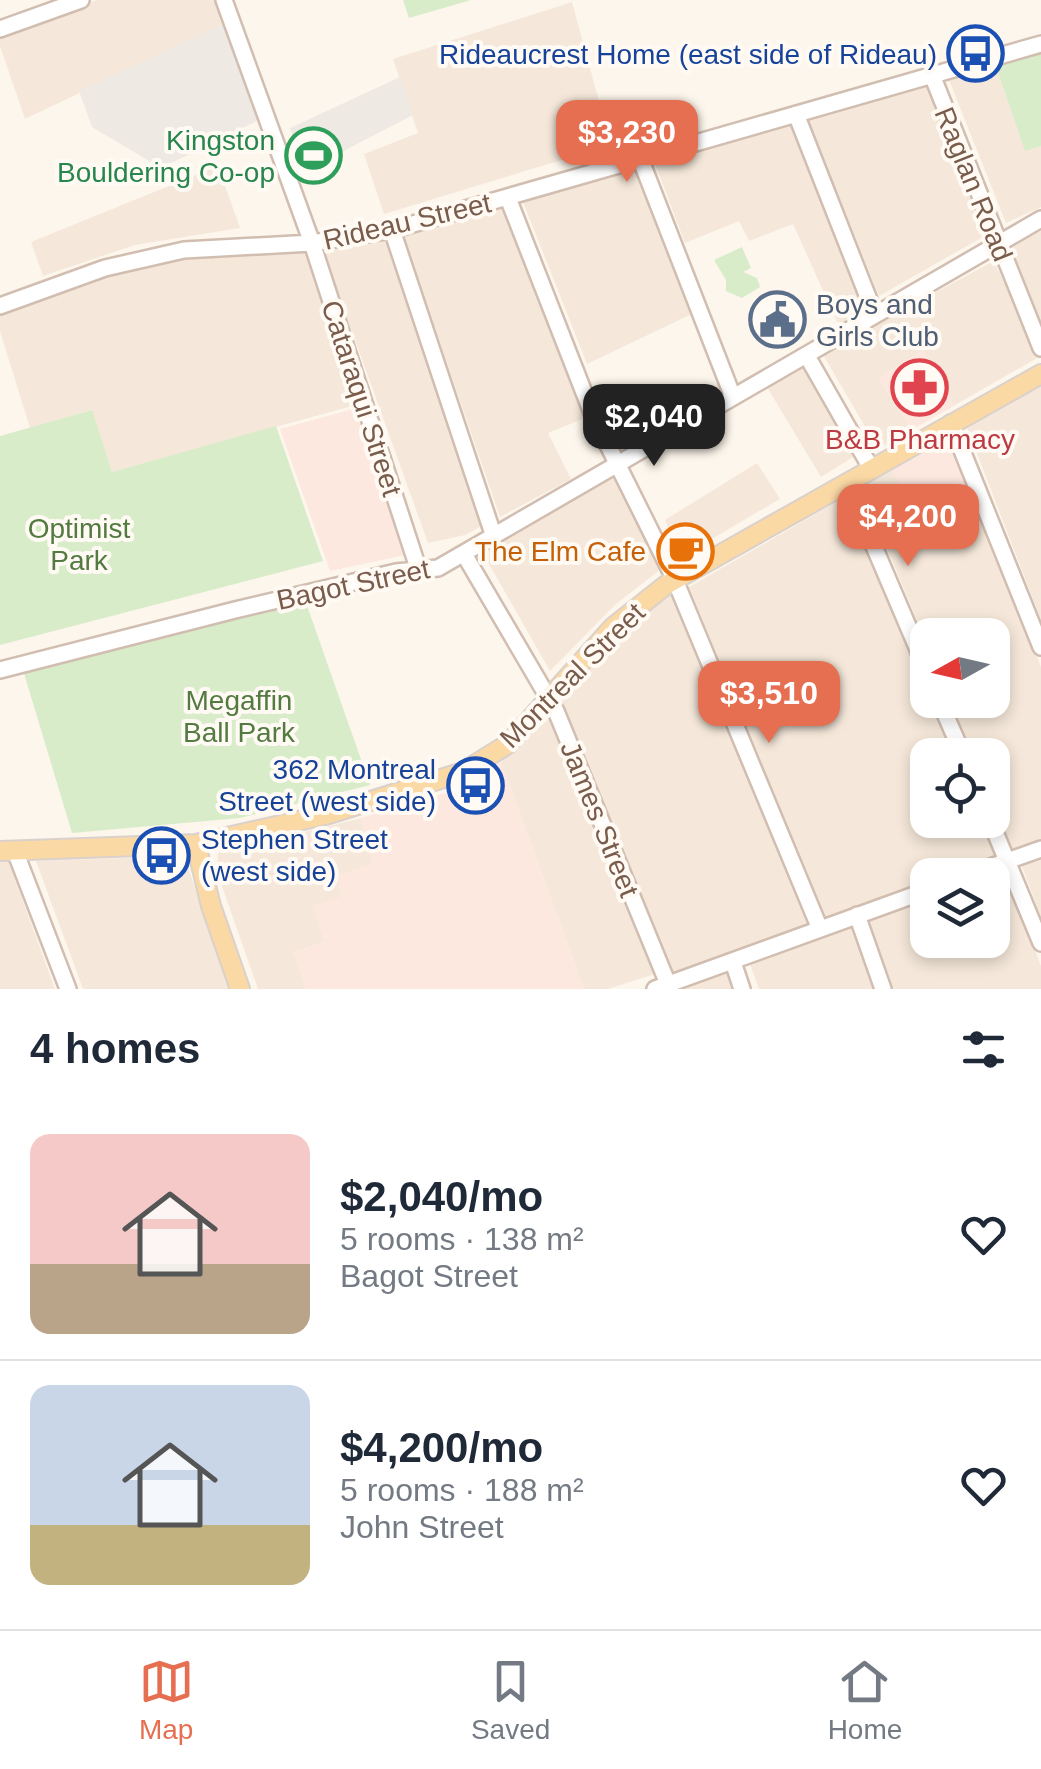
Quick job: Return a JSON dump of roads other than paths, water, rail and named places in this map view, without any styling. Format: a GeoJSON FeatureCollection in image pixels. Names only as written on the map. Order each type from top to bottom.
{"type":"FeatureCollection","features":[{"type":"Feature","properties":{"kind":"main road","name":"Montreal Street"},"geometry":{"type":"LineString","coordinates":[[7,851],[196,844],[329,814],[463,772],[508,744],[613,627],[647,598],[1041,374]]}},
{"type":"Feature","properties":{"kind":"main road"},"geometry":{"type":"LineString","coordinates":[[196,844],[211,906],[240,989]]}},
{"type":"Feature","properties":{"kind":"street"},"geometry":{"type":"LineString","coordinates":[[0,29],[81,0]]}},
{"type":"Feature","properties":{"kind":"street","name":"Cataraqui Street"},"geometry":{"type":"LineString","coordinates":[[224,0],[312,243],[419,570]]}},
{"type":"Feature","properties":{"kind":"street","name":"Rideau Street"},"geometry":{"type":"LineString","coordinates":[[0,306],[105,268],[184,250],[312,243],[392,230],[1041,44]]}},
{"type":"Feature","properties":{"kind":"street","name":"Raglan Road"},"geometry":{"type":"LineString","coordinates":[[932,75],[1041,348]]}},
{"type":"Feature","properties":{"kind":"street"},"geometry":{"type":"LineString","coordinates":[[796,114],[876,315]]}},
{"type":"Feature","properties":{"kind":"street"},"geometry":{"type":"LineString","coordinates":[[640,158],[733,397]]}},
{"type":"Feature","properties":{"kind":"street"},"geometry":{"type":"LineString","coordinates":[[508,198],[616,465],[675,580],[820,929]]}},
{"type":"Feature","properties":{"kind":"street","name":"Bagot Street"},"geometry":{"type":"LineString","coordinates":[[0,670],[394,572],[438,568],[1041,219]]}},
{"type":"Feature","properties":{"kind":"street"},"geometry":{"type":"LineString","coordinates":[[392,230],[494,537]]}},
{"type":"Feature","properties":{"kind":"street"},"geometry":{"type":"LineString","coordinates":[[807,356],[871,468]]}},
{"type":"Feature","properties":{"kind":"street"},"geometry":{"type":"LineString","coordinates":[[951,423],[1041,647]]}},
{"type":"Feature","properties":{"kind":"street"},"geometry":{"type":"LineString","coordinates":[[847,483],[910,630]]}},
{"type":"Feature","properties":{"kind":"street","name":"James Street"},"geometry":{"type":"LineString","coordinates":[[464,554],[549,699],[662,987]]}},
{"type":"Feature","properties":{"kind":"street"},"geometry":{"type":"LineString","coordinates":[[1010,860],[1041,849]]}},
{"type":"Feature","properties":{"kind":"street"},"geometry":{"type":"LineString","coordinates":[[7,851],[68,989]]}},
{"type":"Feature","properties":{"kind":"street"},"geometry":{"type":"LineString","coordinates":[[1010,866],[1041,943]]}},
{"type":"Feature","properties":{"kind":"street"},"geometry":{"type":"LineString","coordinates":[[662,987],[910,896]]}},
{"type":"Feature","properties":{"kind":"street"},"geometry":{"type":"LineString","coordinates":[[857,915],[883,989]]}},
{"type":"Feature","properties":{"kind":"street"},"geometry":{"type":"LineString","coordinates":[[733,962],[742,989]]}},
{"type":"Feature","properties":{"kind":"place","name":"Rideaucrest Home (east side of Rideau)"},"geometry":{"type":"Point","coordinates":[976,54]}},
{"type":"Feature","properties":{"kind":"place","name":"Kingston Bouldering Co-op"},"geometry":{"type":"Point","coordinates":[314,156]}},
{"type":"Feature","properties":{"kind":"place","name":"Boys and Girls Club"},"geometry":{"type":"Point","coordinates":[777,320]}},
{"type":"Feature","properties":{"kind":"place","name":"B&B Pharmacy"},"geometry":{"type":"Point","coordinates":[920,388]}},
{"type":"Feature","properties":{"kind":"place","name":"The Elm Cafe"},"geometry":{"type":"Point","coordinates":[685,551]}},
{"type":"Feature","properties":{"kind":"place","name":"362 Montreal Street (west side)"},"geometry":{"type":"Point","coordinates":[475,785]}},
{"type":"Feature","properties":{"kind":"place","name":"Stephen Street (west side)"},"geometry":{"type":"Point","coordinates":[162,855]}},
{"type":"Feature","properties":{"kind":"park label","name":"Optimist Park"},"geometry":{"type":"Point","coordinates":[79,544]}},
{"type":"Feature","properties":{"kind":"park label","name":"Megaffin Ball Park"},"geometry":{"type":"Point","coordinates":[239,716]}}]}
